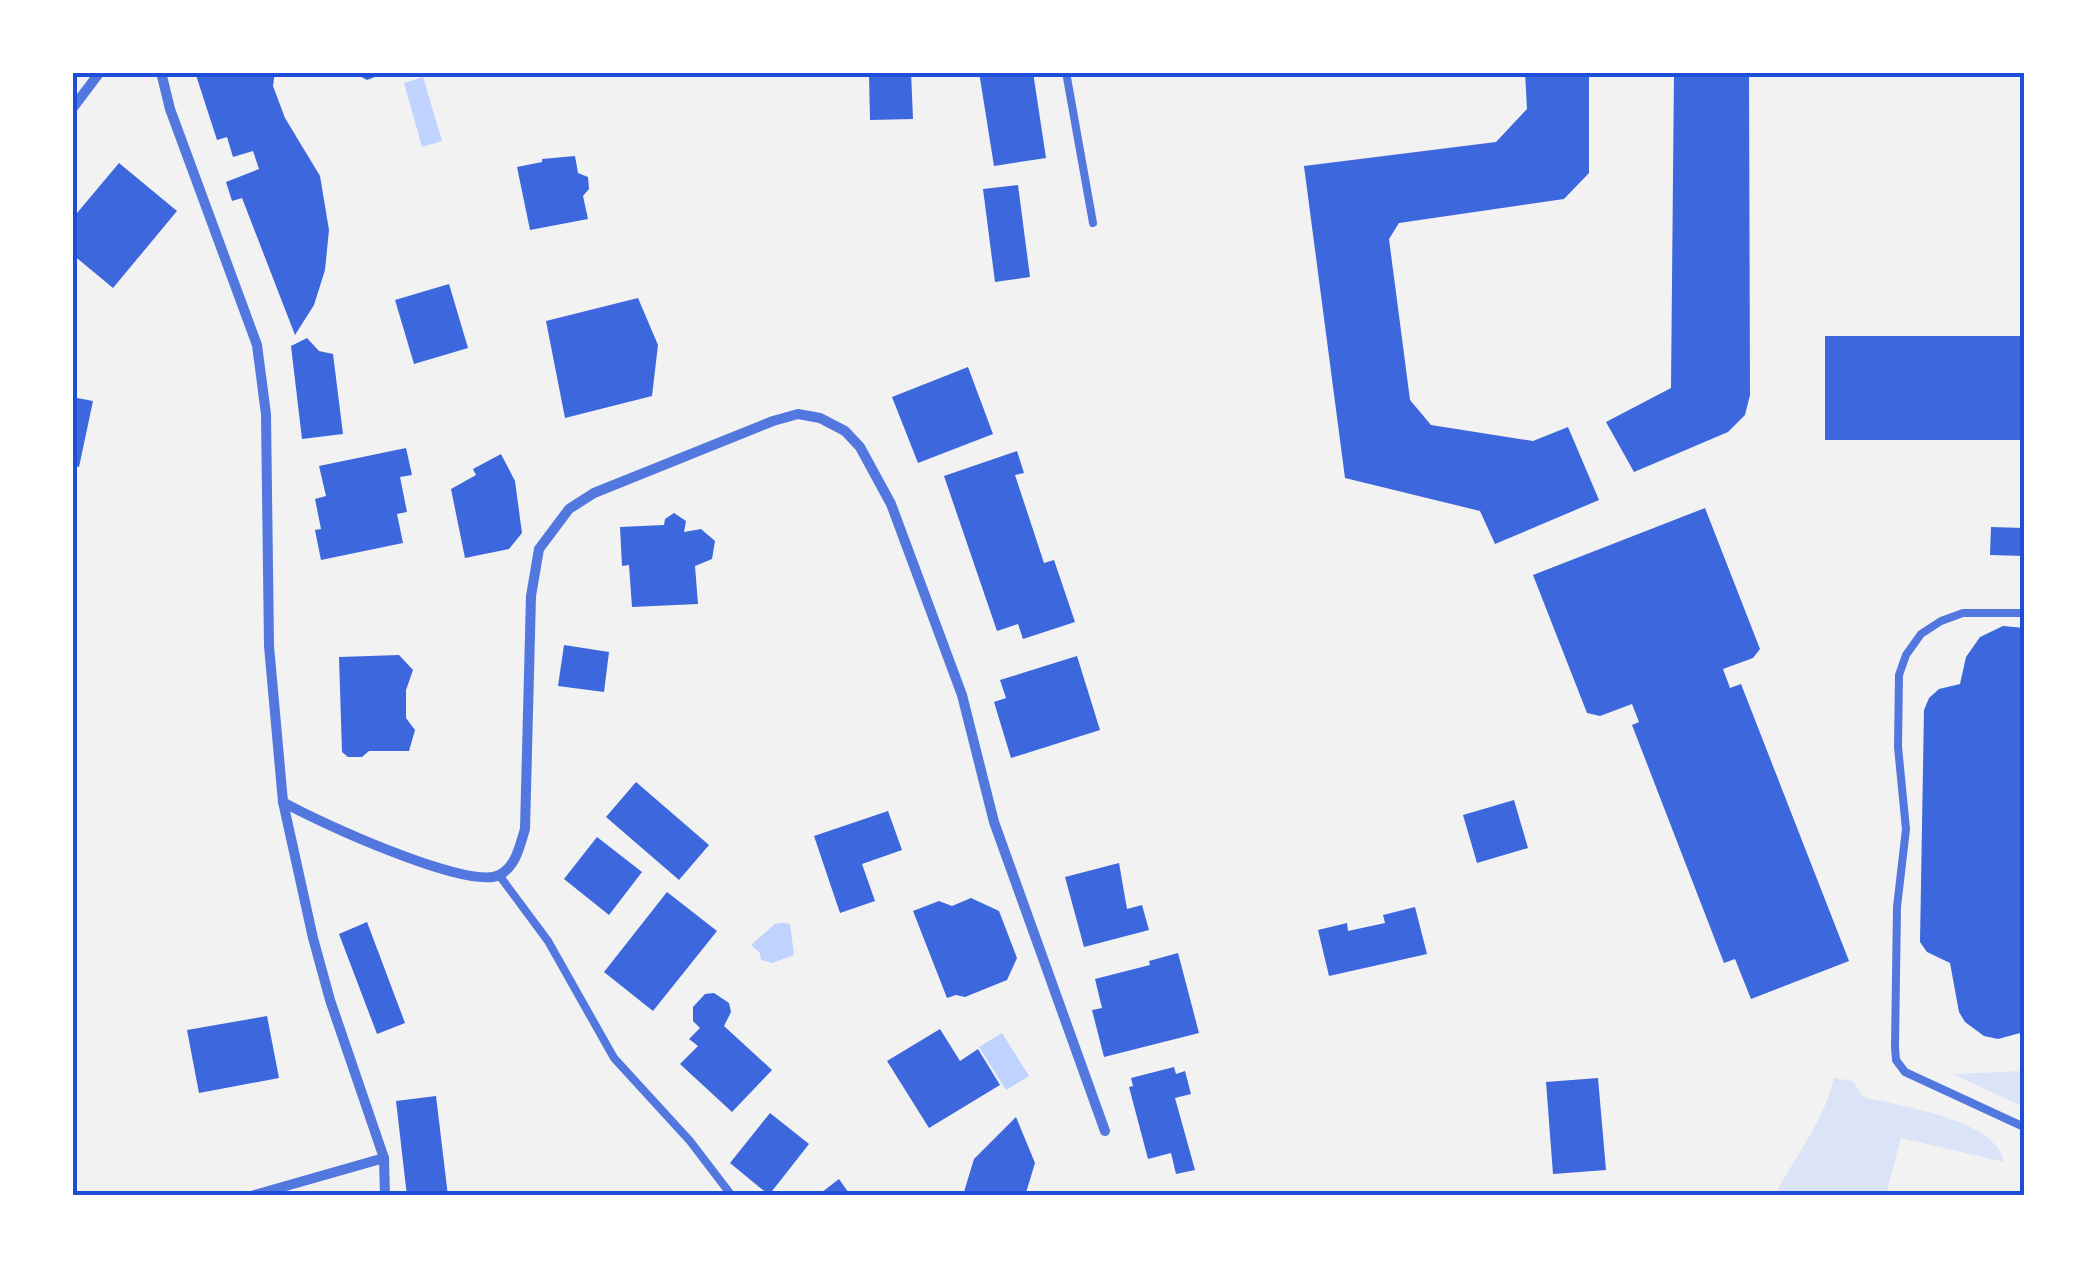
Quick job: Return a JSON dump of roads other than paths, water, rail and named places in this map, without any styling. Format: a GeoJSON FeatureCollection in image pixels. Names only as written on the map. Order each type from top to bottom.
{"type":"FeatureCollection","features":[{"type":"Feature","properties":{"kind":"street"},"geometry":{"type":"LineString","coordinates":[[72,109],[100,72]]}},
{"type":"Feature","properties":{"kind":"street"},"geometry":{"type":"LineString","coordinates":[[161,72],[170,109],[257,344],[266,414],[268,646],[284,802],[326,985],[384,1158],[385,1196]]}},
{"type":"Feature","properties":{"kind":"street"},"geometry":{"type":"LineString","coordinates":[[284,802],[308,816],[441,870],[476,878],[500,875],[516,858],[525,829],[532,596],[539,549],[555,524],[569,508],[594,493],[773,420],[798,414],[820,418],[846,432],[860,447],[891,504],[962,695],[994,822],[1105,1131]]}},
{"type":"Feature","properties":{"kind":"street"},"geometry":{"type":"LineString","coordinates":[[251,1196],[384,1158]]}},
{"type":"Feature","properties":{"kind":"lane"},"geometry":{"type":"LineString","coordinates":[[1066,72],[1093,223]]}},
{"type":"Feature","properties":{"kind":"lane"},"geometry":{"type":"LineString","coordinates":[[2024,614],[1962,612],[1941,621],[1921,634],[1906,655],[1899,675],[1898,748],[1906,829],[1897,906],[1896,1060],[1914,1078],[2024,1126]]}},
{"type":"Feature","properties":{"kind":"lane"},"geometry":{"type":"LineString","coordinates":[[500,875],[548,940],[614,1058],[690,1141],[732,1196]]}},
{"type":"Feature","properties":{"kind":"water"},"geometry":{"type":"Polygon","coordinates":[[[423,77],[442,141],[422,147],[404,83],[423,77]]]}},
{"type":"Feature","properties":{"kind":"water"},"geometry":{"type":"Polygon","coordinates":[[[775,924],[790,924],[794,955],[772,963],[761,960],[760,953],[751,945],[775,924]]]}},
{"type":"Feature","properties":{"kind":"water"},"geometry":{"type":"Polygon","coordinates":[[[1002,1033],[1029,1076],[1006,1090],[979,1047],[1002,1033]]]}}]}
